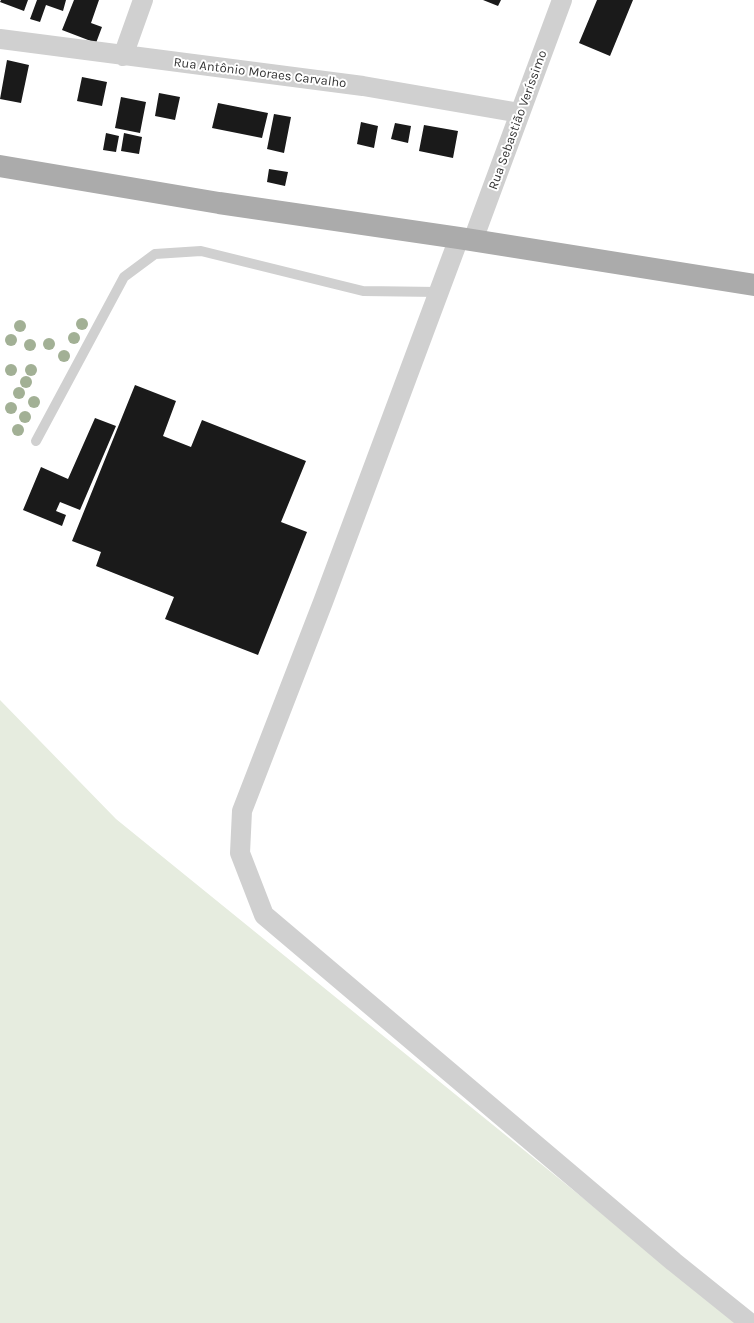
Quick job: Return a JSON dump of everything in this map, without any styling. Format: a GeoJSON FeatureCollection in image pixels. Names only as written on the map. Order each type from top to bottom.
{"type":"FeatureCollection","features":[{"type":"Feature","properties":{"kind":"main road"},"geometry":{"type":"LineString","coordinates":[[0,166],[219,203],[466,239],[754,285]]}},
{"type":"Feature","properties":{"kind":"street"},"geometry":{"type":"LineString","coordinates":[[123,56],[143,0]]}},
{"type":"Feature","properties":{"kind":"street","name":"Rua Sebastião Veríssimo"},"geometry":{"type":"LineString","coordinates":[[562,0],[520,113],[466,239],[438,292],[323,602],[242,811],[240,853],[264,915],[674,1262],[750,1323]]}},
{"type":"Feature","properties":{"kind":"street","name":"Rua Antônio Moraes Carvalho"},"geometry":{"type":"LineString","coordinates":[[0,40],[363,86],[520,113]]}},
{"type":"Feature","properties":{"kind":"lane"},"geometry":{"type":"LineString","coordinates":[[36,442],[124,277],[155,254],[201,251],[363,291],[438,292]]}},
{"type":"Feature","properties":{"kind":"shaded area"},"geometry":{"type":"Polygon","coordinates":[[[0,700],[116,819],[737,1323],[0,1323],[0,700]]]}},
{"type":"Feature","properties":{"kind":"building"},"geometry":{"type":"Polygon","coordinates":[[[1,0],[28,0],[24,11],[0,2],[1,0]]]}},
{"type":"Feature","properties":{"kind":"building"},"geometry":{"type":"Polygon","coordinates":[[[37,0],[66,0],[63,11],[46,5],[40,22],[30,19],[37,0]]]}},
{"type":"Feature","properties":{"kind":"building"},"geometry":{"type":"Polygon","coordinates":[[[74,0],[99,0],[91,23],[102,27],[96,43],[62,30],[74,0]]]}},
{"type":"Feature","properties":{"kind":"building"},"geometry":{"type":"Polygon","coordinates":[[[483,0],[501,0],[498,6],[483,0]]]}},
{"type":"Feature","properties":{"kind":"building"},"geometry":{"type":"Polygon","coordinates":[[[597,0],[633,0],[610,56],[579,43],[597,0]]]}},
{"type":"Feature","properties":{"kind":"building"},"geometry":{"type":"Polygon","coordinates":[[[7,60],[29,65],[21,103],[0,99],[7,60]]]}},
{"type":"Feature","properties":{"kind":"building"},"geometry":{"type":"Polygon","coordinates":[[[82,77],[107,82],[102,106],[77,101],[82,77]]]}},
{"type":"Feature","properties":{"kind":"building"},"geometry":{"type":"Polygon","coordinates":[[[159,93],[180,97],[175,120],[155,116],[159,93]]]}},
{"type":"Feature","properties":{"kind":"building"},"geometry":{"type":"Polygon","coordinates":[[[121,97],[146,102],[140,133],[115,128],[121,97]]]}},
{"type":"Feature","properties":{"kind":"building"},"geometry":{"type":"Polygon","coordinates":[[[218,103],[268,113],[262,138],[212,128],[218,103]]]}},
{"type":"Feature","properties":{"kind":"building"},"geometry":{"type":"Polygon","coordinates":[[[274,114],[291,117],[284,153],[267,149],[274,114]]]}},
{"type":"Feature","properties":{"kind":"building"},"geometry":{"type":"Polygon","coordinates":[[[361,122],[378,126],[374,148],[357,144],[361,122]]]}},
{"type":"Feature","properties":{"kind":"building"},"geometry":{"type":"Polygon","coordinates":[[[395,123],[411,126],[408,143],[391,139],[395,123]]]}},
{"type":"Feature","properties":{"kind":"building"},"geometry":{"type":"Polygon","coordinates":[[[424,125],[458,131],[453,158],[419,151],[424,125]]]}},
{"type":"Feature","properties":{"kind":"building"},"geometry":{"type":"Polygon","coordinates":[[[106,133],[119,136],[116,152],[103,150],[106,133]]]}},
{"type":"Feature","properties":{"kind":"building"},"geometry":{"type":"Polygon","coordinates":[[[124,133],[142,137],[139,154],[121,151],[124,133]]]}},
{"type":"Feature","properties":{"kind":"building"},"geometry":{"type":"Polygon","coordinates":[[[269,169],[288,172],[285,186],[267,182],[269,169]]]}},
{"type":"Feature","properties":{"kind":"building"},"geometry":{"type":"Polygon","coordinates":[[[135,385],[176,401],[163,436],[191,447],[202,420],[306,461],[281,522],[307,532],[258,655],[165,619],[174,597],[96,566],[101,552],[72,541],[135,385]]]}},
{"type":"Feature","properties":{"kind":"building"},"geometry":{"type":"Polygon","coordinates":[[[95,418],[116,426],[80,510],[60,502],[56,511],[66,515],[62,526],[23,510],[41,467],[68,479],[95,418]]]}}]}
